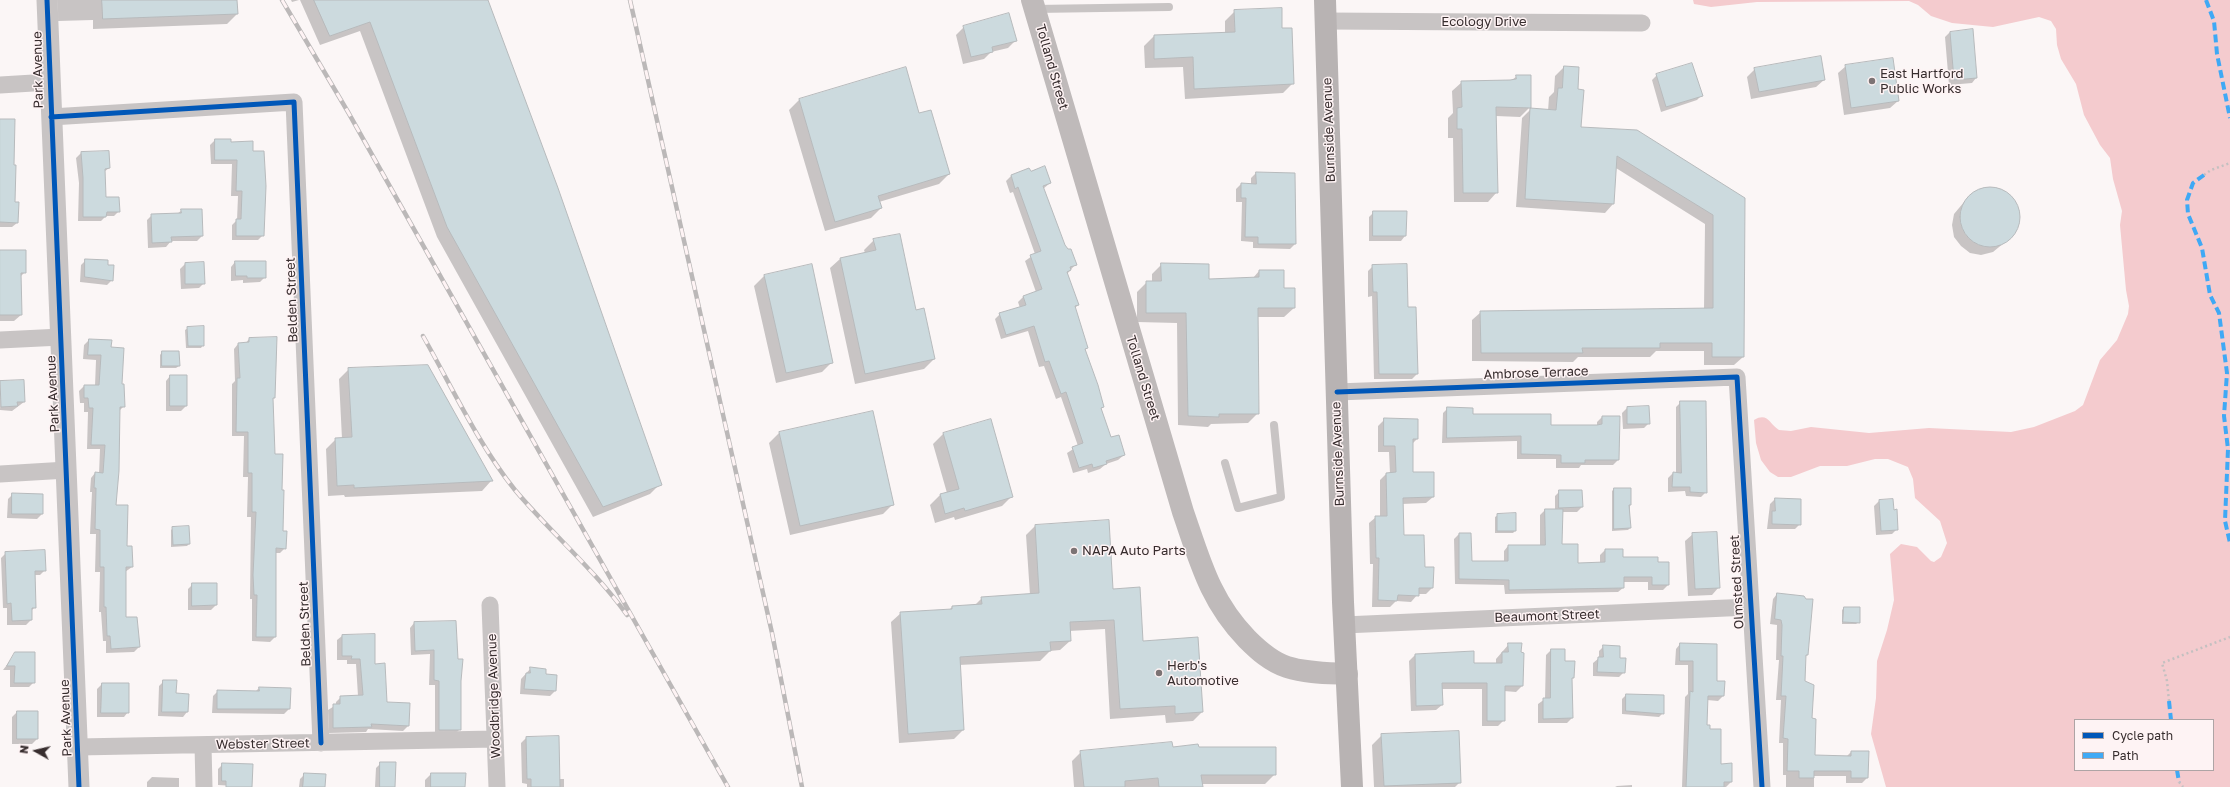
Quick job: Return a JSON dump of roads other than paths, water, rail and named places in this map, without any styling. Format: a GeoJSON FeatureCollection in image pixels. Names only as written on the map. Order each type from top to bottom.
{"type":"FeatureCollection","features":[{"type":"Feature","properties":{"kind":"main road","name":"Tolland Street"},"geometry":{"type":"LineString","coordinates":[[1033,5],[1183,512],[1210,588],[1230,621],[1259,652],[1285,666],[1304,671],[1348,674]]}},
{"type":"Feature","properties":{"kind":"main road","name":"Burnside Avenue"},"geometry":{"type":"LineString","coordinates":[[1325,10],[1344,624],[1348,674],[1352,787]]}},
{"type":"Feature","properties":{"kind":"street","name":"Park Avenue"},"geometry":{"type":"LineString","coordinates":[[47,0],[78,747],[78,787]]}},
{"type":"Feature","properties":{"kind":"street","name":"Ecology Drive"},"geometry":{"type":"LineString","coordinates":[[1325,10],[1642,23]]}},
{"type":"Feature","properties":{"kind":"street"},"geometry":{"type":"LineString","coordinates":[[0,85],[50,82]]}},
{"type":"Feature","properties":{"kind":"street","name":"Belden Street"},"geometry":{"type":"LineString","coordinates":[[51,117],[294,102],[321,743]]}},
{"type":"Feature","properties":{"kind":"street"},"geometry":{"type":"LineString","coordinates":[[0,340],[61,337]]}},
{"type":"Feature","properties":{"kind":"street","name":"Ambrose Terrace"},"geometry":{"type":"LineString","coordinates":[[1337,392],[1737,376]]}},
{"type":"Feature","properties":{"kind":"street","name":"Olmsted Street"},"geometry":{"type":"LineString","coordinates":[[1737,376],[1749,607],[1762,787]]}},
{"type":"Feature","properties":{"kind":"street"},"geometry":{"type":"LineString","coordinates":[[0,474],[67,470]]}},
{"type":"Feature","properties":{"kind":"street","name":"Woodbridge Avenue"},"geometry":{"type":"LineString","coordinates":[[490,605],[497,787]]}},
{"type":"Feature","properties":{"kind":"street","name":"Beaumont Street"},"geometry":{"type":"LineString","coordinates":[[1344,624],[1749,607]]}},
{"type":"Feature","properties":{"kind":"street","name":"Webster Street"},"geometry":{"type":"LineString","coordinates":[[78,747],[321,743],[495,738]]}},
{"type":"Feature","properties":{"kind":"street"},"geometry":{"type":"LineString","coordinates":[[203,745],[204,787]]}},
{"type":"Feature","properties":{"kind":"lane"},"geometry":{"type":"LineString","coordinates":[[1033,5],[1169,6]]}},
{"type":"Feature","properties":{"kind":"lane"},"geometry":{"type":"LineString","coordinates":[[1225,463],[1238,508],[1280,497],[1274,425]]}},
{"type":"Feature","properties":{"kind":"railway"},"geometry":{"type":"LineString","coordinates":[[282,0],[348,112],[728,787]]}},
{"type":"Feature","properties":{"kind":"railway"},"geometry":{"type":"LineString","coordinates":[[630,0],[772,633],[802,787]]}},
{"type":"Feature","properties":{"kind":"railway"},"geometry":{"type":"LineString","coordinates":[[423,336],[477,435],[515,490],[601,582],[627,615]]}},
{"type":"Feature","properties":{"kind":"place","name":"East Hartford Public Works"},"geometry":{"type":"Point","coordinates":[1872,81]}},
{"type":"Feature","properties":{"kind":"place","name":"NAPA Auto Parts"},"geometry":{"type":"Point","coordinates":[1074,551]}},
{"type":"Feature","properties":{"kind":"place","name":"Herb's Automotive"},"geometry":{"type":"Point","coordinates":[1159,673]}}]}
